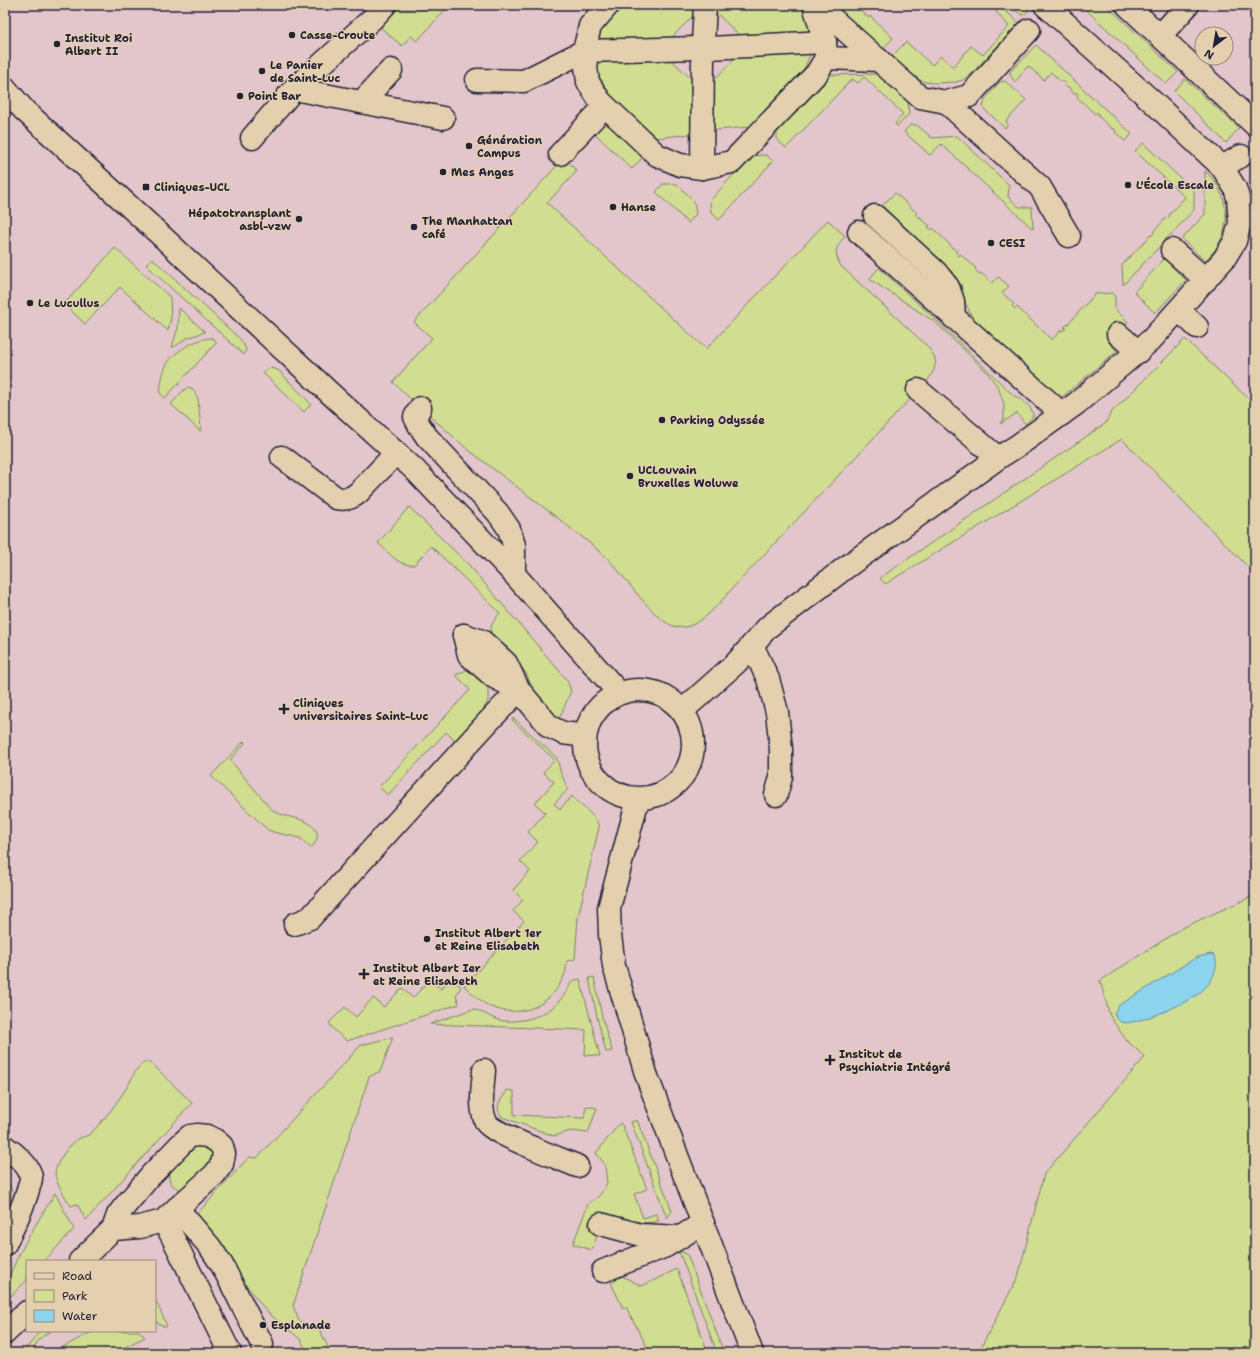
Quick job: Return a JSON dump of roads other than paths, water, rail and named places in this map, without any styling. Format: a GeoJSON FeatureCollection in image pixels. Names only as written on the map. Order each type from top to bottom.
{"type":"FeatureCollection","features":[{"type":"Feature","properties":{"kind":"street"},"geometry":{"type":"LineString","coordinates":[[252,138],[294,89],[372,19],[385,5]]}},
{"type":"Feature","properties":{"kind":"street"},"geometry":{"type":"LineString","coordinates":[[608,5],[590,26],[584,51],[588,82],[600,101],[656,155],[680,165],[702,168],[732,162],[817,73],[825,50],[814,5]]}},
{"type":"Feature","properties":{"kind":"street"},"geometry":{"type":"LineString","coordinates":[[702,168],[705,5]]}},
{"type":"Feature","properties":{"kind":"street"},"geometry":{"type":"LineString","coordinates":[[817,5],[920,97],[946,102],[969,96],[1029,30]]}},
{"type":"Feature","properties":{"kind":"street"},"geometry":{"type":"LineString","coordinates":[[682,711],[736,664],[768,627],[845,568],[1062,414],[1138,352],[1179,310],[1230,251],[1238,234],[1240,223],[1238,198],[1235,188],[1222,167],[1154,103],[1045,5]]}},
{"type":"Feature","properties":{"kind":"street"},"geometry":{"type":"LineString","coordinates":[[1127,5],[1255,125]]}},
{"type":"Feature","properties":{"kind":"street"},"geometry":{"type":"LineString","coordinates":[[1160,36],[1188,5]]}},
{"type":"Feature","properties":{"kind":"street"},"geometry":{"type":"LineString","coordinates":[[477,80],[524,81],[584,51],[704,48],[825,50],[879,60]]}},
{"type":"Feature","properties":{"kind":"street"},"geometry":{"type":"LineString","coordinates":[[362,102],[391,70]]}},
{"type":"Feature","properties":{"kind":"street"},"geometry":{"type":"LineString","coordinates":[[5,88],[24,110],[415,470],[514,574],[619,694]]}},
{"type":"Feature","properties":{"kind":"street"},"geometry":{"type":"LineString","coordinates":[[294,89],[443,118]]}},
{"type":"Feature","properties":{"kind":"street"},"geometry":{"type":"LineString","coordinates":[[946,102],[1040,186],[1069,236]]}},
{"type":"Feature","properties":{"kind":"street"},"geometry":{"type":"LineString","coordinates":[[560,154],[605,106]]}},
{"type":"Feature","properties":{"kind":"street"},"geometry":{"type":"LineString","coordinates":[[1222,167],[1240,156]]}},
{"type":"Feature","properties":{"kind":"street"},"geometry":{"type":"LineString","coordinates":[[874,216],[936,272],[948,287],[953,301],[954,318]]}},
{"type":"Feature","properties":{"kind":"street"},"geometry":{"type":"LineString","coordinates":[[859,232],[1062,414]]}},
{"type":"Feature","properties":{"kind":"street"},"geometry":{"type":"LineString","coordinates":[[1172,250],[1206,280]]}},
{"type":"Feature","properties":{"kind":"street"},"geometry":{"type":"LineString","coordinates":[[1179,310],[1197,327]]}},
{"type":"Feature","properties":{"kind":"street"},"geometry":{"type":"LineString","coordinates":[[1118,334],[1138,352]]}},
{"type":"Feature","properties":{"kind":"street"},"geometry":{"type":"LineString","coordinates":[[924,396],[998,458]]}},
{"type":"Feature","properties":{"kind":"street"},"geometry":{"type":"LineString","coordinates":[[420,408],[415,416],[418,426],[498,513],[510,529],[514,545],[514,574]]}},
{"type":"Feature","properties":{"kind":"street"},"geometry":{"type":"LineString","coordinates":[[282,457],[336,498],[344,500],[353,497],[358,493],[396,453]]}},
{"type":"Feature","properties":{"kind":"street"},"geometry":{"type":"LineString","coordinates":[[752,645],[768,679],[777,712],[781,749],[781,776],[776,795]]}},
{"type":"Feature","properties":{"kind":"street"},"geometry":{"type":"LineString","coordinates":[[295,924],[310,918],[488,722],[519,690],[550,727],[563,732],[585,736]]}},
{"type":"Feature","properties":{"kind":"street"},"geometry":{"type":"LineString","coordinates":[[632,690],[646,690],[660,694],[672,701],[682,711],[691,727],[694,744],[691,761],[683,776],[671,789],[655,796],[638,799],[620,795],[603,786],[592,772],[585,754],[585,736],[591,718],[603,703],[619,694],[632,690]]}},
{"type":"Feature","properties":{"kind":"street"},"geometry":{"type":"LineString","coordinates":[[638,799],[610,908],[610,935],[614,966],[646,1074],[752,1353]]}},
{"type":"Feature","properties":{"kind":"street"},"geometry":{"type":"LineString","coordinates":[[484,1070],[482,1110],[486,1123],[500,1133],[577,1166]]}},
{"type":"Feature","properties":{"kind":"street"},"geometry":{"type":"LineString","coordinates":[[81,1260],[113,1229],[118,1215],[151,1175],[190,1136],[207,1136],[222,1146],[224,1154],[222,1164],[215,1174],[170,1214],[140,1227],[113,1229]]}},
{"type":"Feature","properties":{"kind":"street"},"geometry":{"type":"LineString","coordinates":[[5,1147],[15,1155],[28,1170],[31,1177],[27,1197],[5,1244]]}},
{"type":"Feature","properties":{"kind":"street"},"geometry":{"type":"LineString","coordinates":[[5,1166],[12,1171],[19,1180],[27,1197]]}},
{"type":"Feature","properties":{"kind":"street"},"geometry":{"type":"LineString","coordinates":[[170,1214],[210,1247],[222,1265],[262,1344]]}},
{"type":"Feature","properties":{"kind":"street"},"geometry":{"type":"LineString","coordinates":[[170,1214],[172,1234],[230,1353]]}},
{"type":"Feature","properties":{"kind":"street"},"geometry":{"type":"LineString","coordinates":[[603,1271],[666,1246],[703,1223]]}},
{"type":"Feature","properties":{"kind":"street"},"geometry":{"type":"LineString","coordinates":[[601,1224],[641,1235],[681,1237]]}},
{"type":"Feature","properties":{"kind":"street"},"geometry":{"type":"LineString","coordinates":[[5,1333],[26,1313]]}},
{"type":"Feature","properties":{"kind":"water"},"geometry":{"type":"Polygon","coordinates":[[[1211,954],[1214,955],[1216,960],[1214,975],[1201,992],[1185,1002],[1162,1013],[1138,1021],[1128,1023],[1121,1022],[1116,1018],[1114,1013],[1118,1006],[1192,960],[1211,954]]]}},
{"type":"Feature","properties":{"kind":"place","name":"Casse-Croute"},"geometry":{"type":"Point","coordinates":[292,35]}},
{"type":"Feature","properties":{"kind":"place","name":"Institut Roi Albert II"},"geometry":{"type":"Point","coordinates":[57,44]}},
{"type":"Feature","properties":{"kind":"place","name":"Le Panier de Saint-Luc"},"geometry":{"type":"Point","coordinates":[262,71]}},
{"type":"Feature","properties":{"kind":"place","name":"Point Bar"},"geometry":{"type":"Point","coordinates":[240,96]}},
{"type":"Feature","properties":{"kind":"place","name":"Génération Campus"},"geometry":{"type":"Point","coordinates":[469,146]}},
{"type":"Feature","properties":{"kind":"place","name":"Mes Anges"},"geometry":{"type":"Point","coordinates":[443,172]}},
{"type":"Feature","properties":{"kind":"place","name":"L'École Escale"},"geometry":{"type":"Point","coordinates":[1128,185]}},
{"type":"Feature","properties":{"kind":"place","name":"Cliniques-UCL"},"geometry":{"type":"Point","coordinates":[146,187]}},
{"type":"Feature","properties":{"kind":"place","name":"Hanse"},"geometry":{"type":"Point","coordinates":[613,207]}},
{"type":"Feature","properties":{"kind":"place","name":"Hépatotransplant asbl-vzw"},"geometry":{"type":"Point","coordinates":[299,219]}},
{"type":"Feature","properties":{"kind":"place","name":"The Manhattan café"},"geometry":{"type":"Point","coordinates":[414,227]}},
{"type":"Feature","properties":{"kind":"place","name":"CESI"},"geometry":{"type":"Point","coordinates":[991,243]}},
{"type":"Feature","properties":{"kind":"place","name":"Le Lucullus"},"geometry":{"type":"Point","coordinates":[30,303]}},
{"type":"Feature","properties":{"kind":"place","name":"Parking Odyssée"},"geometry":{"type":"Point","coordinates":[662,420]}},
{"type":"Feature","properties":{"kind":"place","name":"UCLouvain Bruxelles Woluwe"},"geometry":{"type":"Point","coordinates":[630,476]}},
{"type":"Feature","properties":{"kind":"place","name":"Cliniques universitaires Saint-Luc"},"geometry":{"type":"Point","coordinates":[284,709]}},
{"type":"Feature","properties":{"kind":"place","name":"Institut Albert 1er et Reine Elisabeth"},"geometry":{"type":"Point","coordinates":[427,939]}},
{"type":"Feature","properties":{"kind":"place","name":"Institut Albert Ier et Reine Elisabeth"},"geometry":{"type":"Point","coordinates":[364,974]}},
{"type":"Feature","properties":{"kind":"place","name":"Institut de Psychiatrie Intégré"},"geometry":{"type":"Point","coordinates":[830,1060]}},
{"type":"Feature","properties":{"kind":"place","name":"Esplanade"},"geometry":{"type":"Point","coordinates":[263,1325]}}]}
